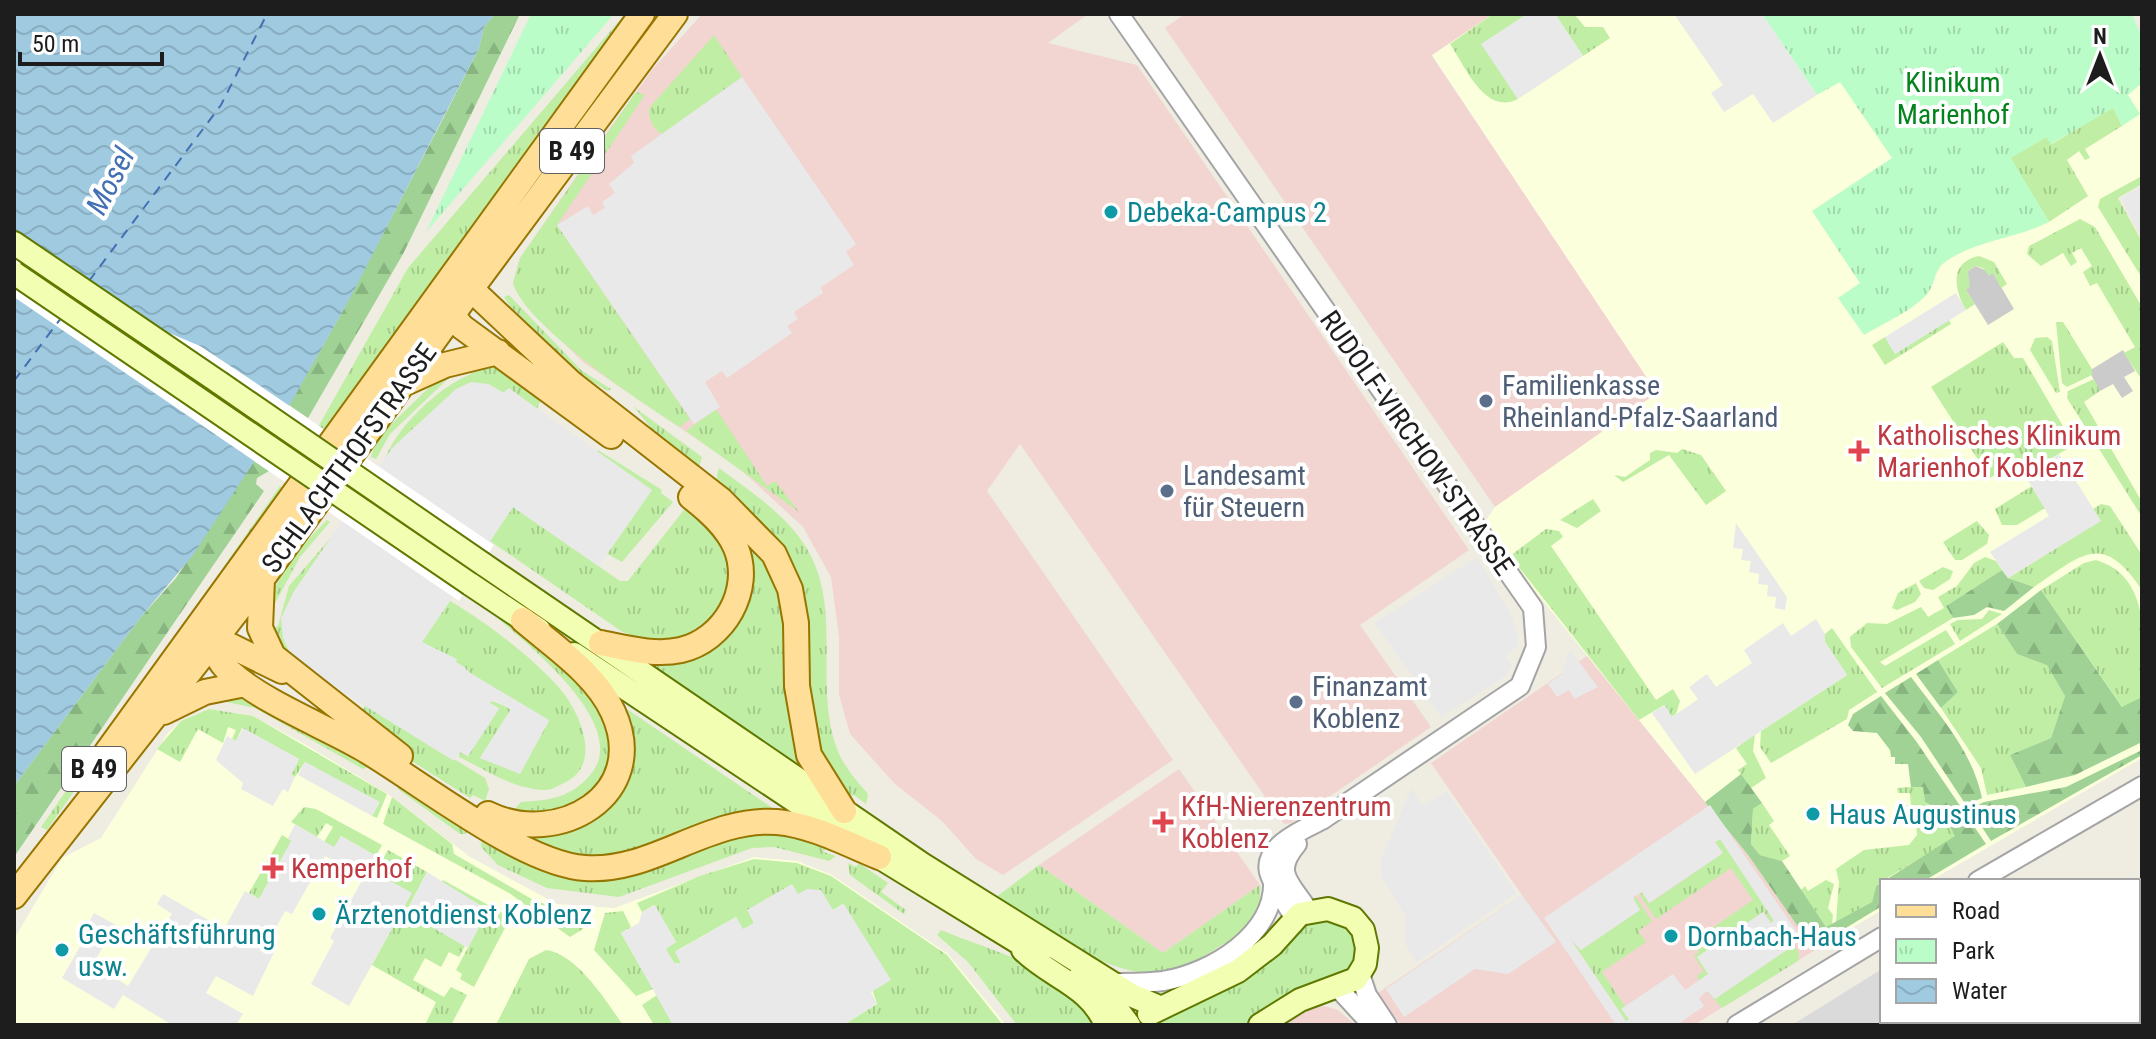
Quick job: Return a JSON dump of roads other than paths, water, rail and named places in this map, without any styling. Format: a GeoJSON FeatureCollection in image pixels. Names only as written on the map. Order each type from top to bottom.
{"type":"FeatureCollection","features":[{"type":"Feature","properties":{"kind":"main road","name":"SCHLACHTHOFSTRASSE"},"geometry":{"type":"LineString","coordinates":[[14,895],[48,836],[181,649],[642,14]]}},
{"type":"Feature","properties":{"kind":"main road","name":"SCHLACHTHOFSTRASSE"},"geometry":{"type":"LineString","coordinates":[[14,895],[82,805],[159,715],[262,579],[471,289],[675,14]]}},
{"type":"Feature","properties":{"kind":"main road"},"geometry":{"type":"LineString","coordinates":[[14,243],[960,889],[1113,983],[1159,1007]]}},
{"type":"Feature","properties":{"kind":"main road"},"geometry":{"type":"LineString","coordinates":[[14,273],[523,620],[879,857],[1103,994],[1129,1025]]}},
{"type":"Feature","properties":{"kind":"main road"},"geometry":{"type":"LineString","coordinates":[[601,643],[667,652],[704,640],[723,624],[738,596],[740,564],[736,549],[704,508],[462,327],[452,315],[445,286],[471,289],[571,383],[721,500],[774,554],[790,589],[796,623],[797,686],[809,755],[844,811]]}},
{"type":"Feature","properties":{"kind":"main road"},"geometry":{"type":"LineString","coordinates":[[403,384],[445,365],[498,352]]}},
{"type":"Feature","properties":{"kind":"main road"},"geometry":{"type":"LineString","coordinates":[[262,579],[259,607],[263,639],[273,656],[465,807]]}},
{"type":"Feature","properties":{"kind":"main road"},"geometry":{"type":"LineString","coordinates":[[220,598],[212,642],[222,664],[245,684],[506,829],[551,860],[596,869],[638,862],[723,828],[775,822],[803,827],[879,857]]}},
{"type":"Feature","properties":{"kind":"main road"},"geometry":{"type":"LineString","coordinates":[[506,829],[547,825],[585,813],[612,783],[620,751],[618,724],[606,700],[587,677],[523,620]]}},
{"type":"Feature","properties":{"kind":"main road"},"geometry":{"type":"LineString","coordinates":[[181,649],[212,642],[238,648],[296,677]]}},
{"type":"Feature","properties":{"kind":"main road"},"geometry":{"type":"LineString","coordinates":[[159,715],[205,692],[245,684]]}},
{"type":"Feature","properties":{"kind":"main road"},"geometry":{"type":"LineString","coordinates":[[1138,1025],[1159,1007],[1238,971],[1272,945],[1301,914],[1337,910],[1359,924],[1367,948],[1360,974],[1338,988],[1300,1000],[1260,1025]]}},
{"type":"Feature","properties":{"kind":"main road"},"geometry":{"type":"LineString","coordinates":[[1010,938],[1037,964],[1081,990],[1097,1007],[1106,1025]]}},
{"type":"Feature","properties":{"kind":"street","name":"RUDOLF-VIRCHOW-STRASSE"},"geometry":{"type":"LineString","coordinates":[[1118,15],[1533,608],[1536,647],[1520,686],[1322,820],[1295,833],[1270,858],[1273,880]]}},
{"type":"Feature","properties":{"kind":"street"},"geometry":{"type":"LineString","coordinates":[[1981,879],[2142,786]]}},
{"type":"Feature","properties":{"kind":"street","name":"RUDOLF-VIRCHOW-STRASSE"},"geometry":{"type":"LineString","coordinates":[[1301,914],[1282,870],[1282,862],[1322,820]]}},
{"type":"Feature","properties":{"kind":"street"},"geometry":{"type":"LineString","coordinates":[[1113,983],[1165,981],[1192,972],[1227,953],[1256,932],[1267,917],[1273,895],[1273,880]]}},
{"type":"Feature","properties":{"kind":"street"},"geometry":{"type":"LineString","coordinates":[[1273,880],[1301,914]]}},
{"type":"Feature","properties":{"kind":"street"},"geometry":{"type":"LineString","coordinates":[[1737,1025],[1880,938]]}},
{"type":"Feature","properties":{"kind":"street"},"geometry":{"type":"LineString","coordinates":[[1360,974],[1367,995],[1387,1025]]}},
{"type":"Feature","properties":{"kind":"street"},"geometry":{"type":"LineString","coordinates":[[1338,988],[1372,1025]]}},
{"type":"Feature","properties":{"kind":"water","name":"Mosel"},"geometry":{"type":"Polygon","coordinates":[[[14,14],[495,14],[484,27],[479,48],[349,300],[280,422],[193,555],[140,618],[14,786],[14,14]]]}},
{"type":"Feature","properties":{"kind":"place","name":"Debeka-Campus 2"},"geometry":{"type":"Point","coordinates":[1111,212]}},
{"type":"Feature","properties":{"kind":"place","name":"Familienkasse Rheinland-Pfalz-Saarland"},"geometry":{"type":"Point","coordinates":[1486,401]}},
{"type":"Feature","properties":{"kind":"place","name":"Katholisches Klinikum Marienhof Koblenz"},"geometry":{"type":"Point","coordinates":[1859,451]}},
{"type":"Feature","properties":{"kind":"place","name":"Landesamt für Steuern"},"geometry":{"type":"Point","coordinates":[1167,491]}},
{"type":"Feature","properties":{"kind":"place","name":"Finanzamt Koblenz"},"geometry":{"type":"Point","coordinates":[1296,702]}},
{"type":"Feature","properties":{"kind":"place","name":"Haus Augustinus"},"geometry":{"type":"Point","coordinates":[1813,814]}},
{"type":"Feature","properties":{"kind":"place","name":"KfH-Nierenzentrum Koblenz"},"geometry":{"type":"Point","coordinates":[1163,822]}},
{"type":"Feature","properties":{"kind":"place","name":"Kemperhof"},"geometry":{"type":"Point","coordinates":[273,868]}},
{"type":"Feature","properties":{"kind":"place","name":"Ärztenotdienst Koblenz"},"geometry":{"type":"Point","coordinates":[319,914]}},
{"type":"Feature","properties":{"kind":"place","name":"Dornbach-Haus"},"geometry":{"type":"Point","coordinates":[1671,936]}},
{"type":"Feature","properties":{"kind":"place","name":"Geschäftsführung usw."},"geometry":{"type":"Point","coordinates":[62,950]}},
{"type":"Feature","properties":{"kind":"park label","name":"Klinikum Marienhof"},"geometry":{"type":"Point","coordinates":[1953,98]}}]}
